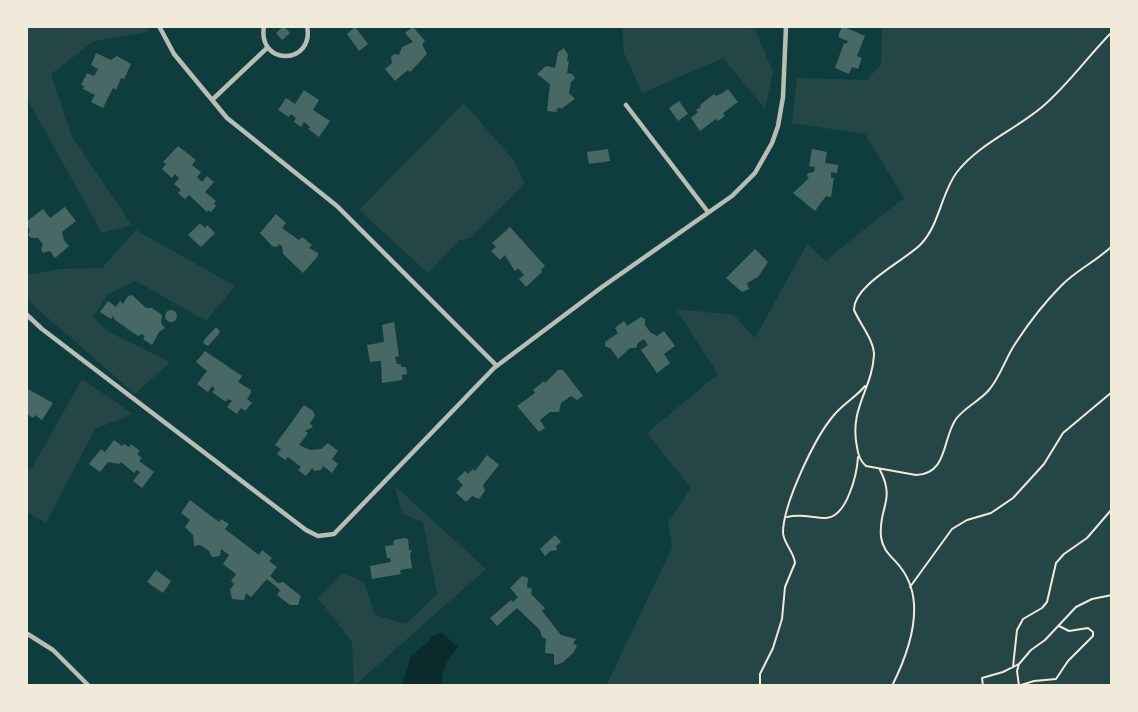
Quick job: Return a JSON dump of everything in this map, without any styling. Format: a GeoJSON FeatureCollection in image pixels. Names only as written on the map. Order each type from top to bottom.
{"type":"FeatureCollection","features":[{"type":"Feature","properties":{"kind":"street"},"geometry":{"type":"LineString","coordinates":[[159,26],[174,54],[227,118],[337,206],[496,366]]}},
{"type":"Feature","properties":{"kind":"street"},"geometry":{"type":"LineString","coordinates":[[264,26],[262,34],[267,48],[279,56],[293,55],[304,46],[307,26]]}},
{"type":"Feature","properties":{"kind":"street"},"geometry":{"type":"LineString","coordinates":[[26,314],[306,530],[318,536],[334,534],[496,366],[547,326],[744,185],[772,143],[782,110],[786,26]]}},
{"type":"Feature","properties":{"kind":"street"},"geometry":{"type":"LineString","coordinates":[[211,100],[267,48]]}},
{"type":"Feature","properties":{"kind":"street"},"geometry":{"type":"LineString","coordinates":[[626,105],[708,212]]}},
{"type":"Feature","properties":{"kind":"street"},"geometry":{"type":"LineString","coordinates":[[26,632],[52,650],[89,686]]}},
{"type":"Feature","properties":{"kind":"path"},"geometry":{"type":"LineString","coordinates":[[1112,32],[1045,105],[994,139],[967,162],[951,181],[925,240],[877,278],[857,298],[854,310],[873,347],[872,366],[854,421],[862,463],[916,475],[924,475],[935,468],[953,424],[965,408],[987,391],[1015,344],[1045,303],[1063,283],[1112,246]]}},
{"type":"Feature","properties":{"kind":"path"},"geometry":{"type":"LineString","coordinates":[[760,686],[760,674],[773,648],[782,619],[785,587],[795,563],[784,539],[786,518],[799,479],[819,437],[836,412],[867,384]]}},
{"type":"Feature","properties":{"kind":"path"},"geometry":{"type":"LineString","coordinates":[[910,587],[952,529],[967,520],[991,513],[1013,498],[1044,464],[1063,433],[1112,392]]}},
{"type":"Feature","properties":{"kind":"path"},"geometry":{"type":"LineString","coordinates":[[786,518],[800,514],[829,518],[838,513],[852,487],[859,455]]}},
{"type":"Feature","properties":{"kind":"path"},"geometry":{"type":"LineString","coordinates":[[880,469],[886,479],[888,495],[881,525],[881,541],[888,555],[901,568],[910,587],[913,626],[907,651],[892,686]]}},
{"type":"Feature","properties":{"kind":"path"},"geometry":{"type":"LineString","coordinates":[[1013,667],[1017,630],[1023,619],[1047,602],[1056,563],[1087,538],[1112,509]]}},
{"type":"Feature","properties":{"kind":"path"},"geometry":{"type":"LineString","coordinates":[[982,686],[982,678],[1019,664],[1084,602],[1112,595]]}},
{"type":"Feature","properties":{"kind":"path"},"geometry":{"type":"LineString","coordinates":[[1019,664],[1019,686],[1034,681],[1056,679],[1068,661],[1093,636],[1093,632],[1088,628],[1069,631],[1059,626]]}},
{"type":"Feature","properties":{"kind":"shaded area"},"geometry":{"type":"Polygon","coordinates":[[[26,26],[147,26],[148,32],[94,41],[51,74],[72,137],[132,225],[102,233],[26,97],[26,26]]]}},
{"type":"Feature","properties":{"kind":"shaded area"},"geometry":{"type":"Polygon","coordinates":[[[622,26],[738,26],[755,29],[773,72],[765,109],[723,58],[642,93],[624,53],[622,26]]]}},
{"type":"Feature","properties":{"kind":"shaded area"},"geometry":{"type":"Polygon","coordinates":[[[882,26],[1112,26],[1112,686],[606,686],[672,548],[668,523],[691,488],[647,433],[718,374],[676,309],[734,315],[755,338],[807,244],[827,262],[832,255],[904,198],[865,134],[792,123],[797,78],[867,80],[881,64],[882,26]]]}},
{"type":"Feature","properties":{"kind":"shaded area"},"geometry":{"type":"Polygon","coordinates":[[[464,103],[514,161],[525,184],[470,238],[459,240],[428,273],[359,210],[464,103]]]}},
{"type":"Feature","properties":{"kind":"shaded area"},"geometry":{"type":"Polygon","coordinates":[[[136,230],[235,286],[206,321],[136,281],[108,294],[93,317],[107,331],[170,362],[135,394],[33,305],[26,295],[26,275],[61,269],[102,268],[136,230]]]}},
{"type":"Feature","properties":{"kind":"shaded area"},"geometry":{"type":"Polygon","coordinates":[[[82,379],[133,414],[95,429],[46,523],[26,511],[26,469],[32,468],[82,379]]]}},
{"type":"Feature","properties":{"kind":"shaded area"},"geometry":{"type":"Polygon","coordinates":[[[395,486],[486,569],[354,686],[352,642],[318,598],[343,573],[364,582],[375,615],[406,624],[437,594],[423,522],[402,514],[395,486]]]}},
{"type":"Feature","properties":{"kind":"shaded area"},"geometry":{"type":"Polygon","coordinates":[[[442,633],[458,647],[446,665],[442,686],[402,686],[411,656],[429,641],[430,636],[442,633]]]}},
{"type":"Feature","properties":{"kind":"building"},"geometry":{"type":"Polygon","coordinates":[[[284,26],[290,33],[282,40],[276,33],[284,26]]]}},
{"type":"Feature","properties":{"kind":"building"},"geometry":{"type":"Polygon","coordinates":[[[842,26],[865,36],[857,56],[862,58],[858,69],[852,67],[849,74],[835,68],[844,43],[848,41],[838,37],[842,26]]]}},
{"type":"Feature","properties":{"kind":"building"},"geometry":{"type":"Polygon","coordinates":[[[355,27],[368,44],[359,51],[347,34],[355,27]]]}},
{"type":"Feature","properties":{"kind":"building"},"geometry":{"type":"Polygon","coordinates":[[[413,27],[425,41],[422,44],[427,54],[410,72],[408,70],[395,81],[385,69],[392,63],[391,57],[394,54],[399,55],[402,47],[413,42],[405,33],[413,27]]]}},
{"type":"Feature","properties":{"kind":"building"},"geometry":{"type":"Polygon","coordinates":[[[564,48],[569,61],[567,73],[575,78],[571,82],[569,93],[575,99],[556,110],[558,112],[547,111],[550,84],[537,74],[546,66],[555,68],[558,52],[564,48]]]}},
{"type":"Feature","properties":{"kind":"building"},"geometry":{"type":"Polygon","coordinates":[[[96,53],[111,60],[117,56],[131,64],[116,90],[113,88],[103,108],[91,102],[95,95],[81,85],[87,73],[94,76],[98,69],[91,65],[96,53]]]}},
{"type":"Feature","properties":{"kind":"building"},"geometry":{"type":"Polygon","coordinates":[[[728,89],[738,102],[723,113],[725,116],[700,131],[691,118],[698,112],[696,110],[714,94],[716,96],[728,89]]]}},
{"type":"Feature","properties":{"kind":"building"},"geometry":{"type":"Polygon","coordinates":[[[304,90],[319,100],[313,110],[330,121],[319,137],[308,129],[310,127],[304,122],[301,127],[294,122],[296,118],[291,114],[289,117],[278,110],[286,98],[295,104],[304,90]]]}},
{"type":"Feature","properties":{"kind":"building"},"geometry":{"type":"Polygon","coordinates":[[[679,101],[688,114],[678,121],[669,108],[679,101]]]}},
{"type":"Feature","properties":{"kind":"building"},"geometry":{"type":"Polygon","coordinates":[[[178,146],[196,160],[192,165],[201,172],[197,177],[202,182],[207,176],[214,182],[205,192],[216,201],[211,212],[207,212],[189,195],[185,199],[178,193],[181,190],[174,184],[179,178],[175,174],[172,178],[162,169],[166,164],[163,162],[178,146]]]}},
{"type":"Feature","properties":{"kind":"building"},"geometry":{"type":"Polygon","coordinates":[[[608,149],[610,161],[589,164],[587,152],[608,149]]]}},
{"type":"Feature","properties":{"kind":"building"},"geometry":{"type":"Polygon","coordinates":[[[812,149],[827,152],[825,163],[838,165],[837,173],[831,172],[831,178],[834,178],[831,197],[826,196],[815,211],[793,193],[809,178],[808,173],[814,172],[815,167],[809,166],[812,149]]]}},
{"type":"Feature","properties":{"kind":"building"},"geometry":{"type":"Polygon","coordinates":[[[65,207],[76,221],[62,232],[69,246],[55,258],[50,251],[43,253],[43,244],[38,238],[28,235],[30,230],[26,222],[43,209],[50,218],[65,207]]]}},
{"type":"Feature","properties":{"kind":"building"},"geometry":{"type":"Polygon","coordinates":[[[276,214],[286,223],[282,228],[299,240],[302,237],[312,245],[309,248],[318,253],[303,273],[283,254],[282,246],[272,246],[260,233],[276,214]]]}},
{"type":"Feature","properties":{"kind":"building"},"geometry":{"type":"Polygon","coordinates":[[[200,223],[205,228],[207,225],[215,233],[201,247],[188,235],[200,223]]]}},
{"type":"Feature","properties":{"kind":"building"},"geometry":{"type":"Polygon","coordinates":[[[510,227],[545,266],[526,287],[519,279],[524,275],[518,268],[515,271],[505,255],[500,260],[491,251],[496,247],[492,243],[510,227]]]}},
{"type":"Feature","properties":{"kind":"building"},"geometry":{"type":"Polygon","coordinates":[[[755,249],[768,262],[758,277],[747,283],[749,289],[742,292],[726,278],[755,249]]]}},
{"type":"Feature","properties":{"kind":"building"},"geometry":{"type":"Polygon","coordinates":[[[132,295],[146,308],[152,308],[162,315],[161,323],[165,328],[159,332],[152,345],[143,339],[145,336],[142,334],[138,336],[113,316],[111,319],[100,312],[108,301],[116,307],[120,301],[123,304],[128,296],[132,295]]]}},
{"type":"Feature","properties":{"kind":"building"},"geometry":{"type":"Polygon","coordinates":[[[166,311],[176,311],[176,321],[166,321],[166,311]]]}},
{"type":"Feature","properties":{"kind":"building"},"geometry":{"type":"Polygon","coordinates":[[[641,317],[645,319],[645,325],[650,332],[657,336],[664,331],[675,346],[664,354],[670,363],[657,373],[641,350],[648,345],[644,339],[636,348],[630,348],[618,359],[611,349],[605,346],[605,342],[618,333],[615,328],[624,321],[627,326],[641,317]]]}},
{"type":"Feature","properties":{"kind":"building"},"geometry":{"type":"Polygon","coordinates":[[[394,322],[399,356],[395,357],[397,364],[406,367],[407,374],[402,375],[402,380],[382,383],[381,361],[370,362],[367,345],[384,342],[382,325],[394,322]]]}},
{"type":"Feature","properties":{"kind":"building"},"geometry":{"type":"Polygon","coordinates":[[[216,327],[220,331],[218,335],[208,346],[203,343],[205,339],[216,327]]]}},
{"type":"Feature","properties":{"kind":"building"},"geometry":{"type":"Polygon","coordinates":[[[205,351],[242,376],[238,382],[251,390],[247,399],[252,403],[245,411],[241,408],[237,414],[227,407],[232,401],[228,399],[226,402],[212,392],[215,389],[212,386],[208,392],[197,384],[207,371],[196,362],[205,351]]]}},
{"type":"Feature","properties":{"kind":"building"},"geometry":{"type":"Polygon","coordinates":[[[558,370],[563,370],[583,396],[577,400],[571,396],[561,403],[559,412],[550,412],[540,420],[545,428],[539,432],[517,406],[535,393],[533,390],[558,370]]]}},
{"type":"Feature","properties":{"kind":"building"},"geometry":{"type":"Polygon","coordinates":[[[26,388],[53,403],[42,420],[26,413],[26,388]]]}},
{"type":"Feature","properties":{"kind":"building"},"geometry":{"type":"Polygon","coordinates":[[[304,405],[313,411],[315,416],[310,423],[313,427],[305,431],[308,433],[299,445],[310,450],[321,449],[328,443],[338,451],[332,459],[338,464],[332,473],[323,466],[321,470],[314,471],[312,468],[306,476],[298,470],[301,467],[288,457],[285,460],[277,454],[281,449],[275,445],[304,405]]]}},
{"type":"Feature","properties":{"kind":"building"},"geometry":{"type":"Polygon","coordinates":[[[114,440],[122,446],[124,444],[129,447],[131,444],[140,451],[137,454],[142,458],[139,461],[154,472],[142,488],[133,481],[140,472],[137,470],[134,473],[121,462],[108,462],[100,472],[89,464],[101,449],[105,452],[114,440]]]}},
{"type":"Feature","properties":{"kind":"building"},"geometry":{"type":"Polygon","coordinates":[[[487,455],[499,465],[483,485],[485,491],[479,499],[472,496],[466,502],[456,493],[463,485],[457,479],[465,471],[468,474],[473,469],[475,471],[487,455]]]}},
{"type":"Feature","properties":{"kind":"building"},"geometry":{"type":"Polygon","coordinates":[[[190,500],[219,522],[221,519],[229,524],[225,529],[259,555],[262,550],[272,558],[269,561],[277,567],[270,576],[301,596],[298,605],[290,605],[277,595],[280,590],[267,579],[251,597],[246,593],[244,600],[232,599],[230,590],[234,584],[231,581],[236,574],[223,564],[229,555],[221,549],[220,556],[212,557],[209,551],[200,545],[194,546],[193,535],[185,527],[190,520],[181,513],[190,500]]]}},
{"type":"Feature","properties":{"kind":"building"},"geometry":{"type":"Polygon","coordinates":[[[555,535],[561,542],[556,546],[557,550],[550,551],[545,556],[540,549],[555,535]]]}},
{"type":"Feature","properties":{"kind":"building"},"geometry":{"type":"Polygon","coordinates":[[[408,539],[409,550],[412,550],[412,568],[400,570],[401,574],[372,579],[370,566],[391,562],[390,558],[387,558],[385,546],[393,545],[394,540],[408,539]]]}},
{"type":"Feature","properties":{"kind":"building"},"geometry":{"type":"Polygon","coordinates":[[[156,570],[171,581],[163,593],[147,582],[156,570]]]}},
{"type":"Feature","properties":{"kind":"building"},"geometry":{"type":"Polygon","coordinates":[[[522,576],[528,578],[527,587],[532,589],[531,594],[545,608],[542,611],[561,635],[576,639],[573,644],[577,645],[574,652],[562,663],[554,665],[554,654],[545,653],[546,639],[517,608],[497,626],[490,618],[518,597],[510,588],[522,576]]]}}]}
